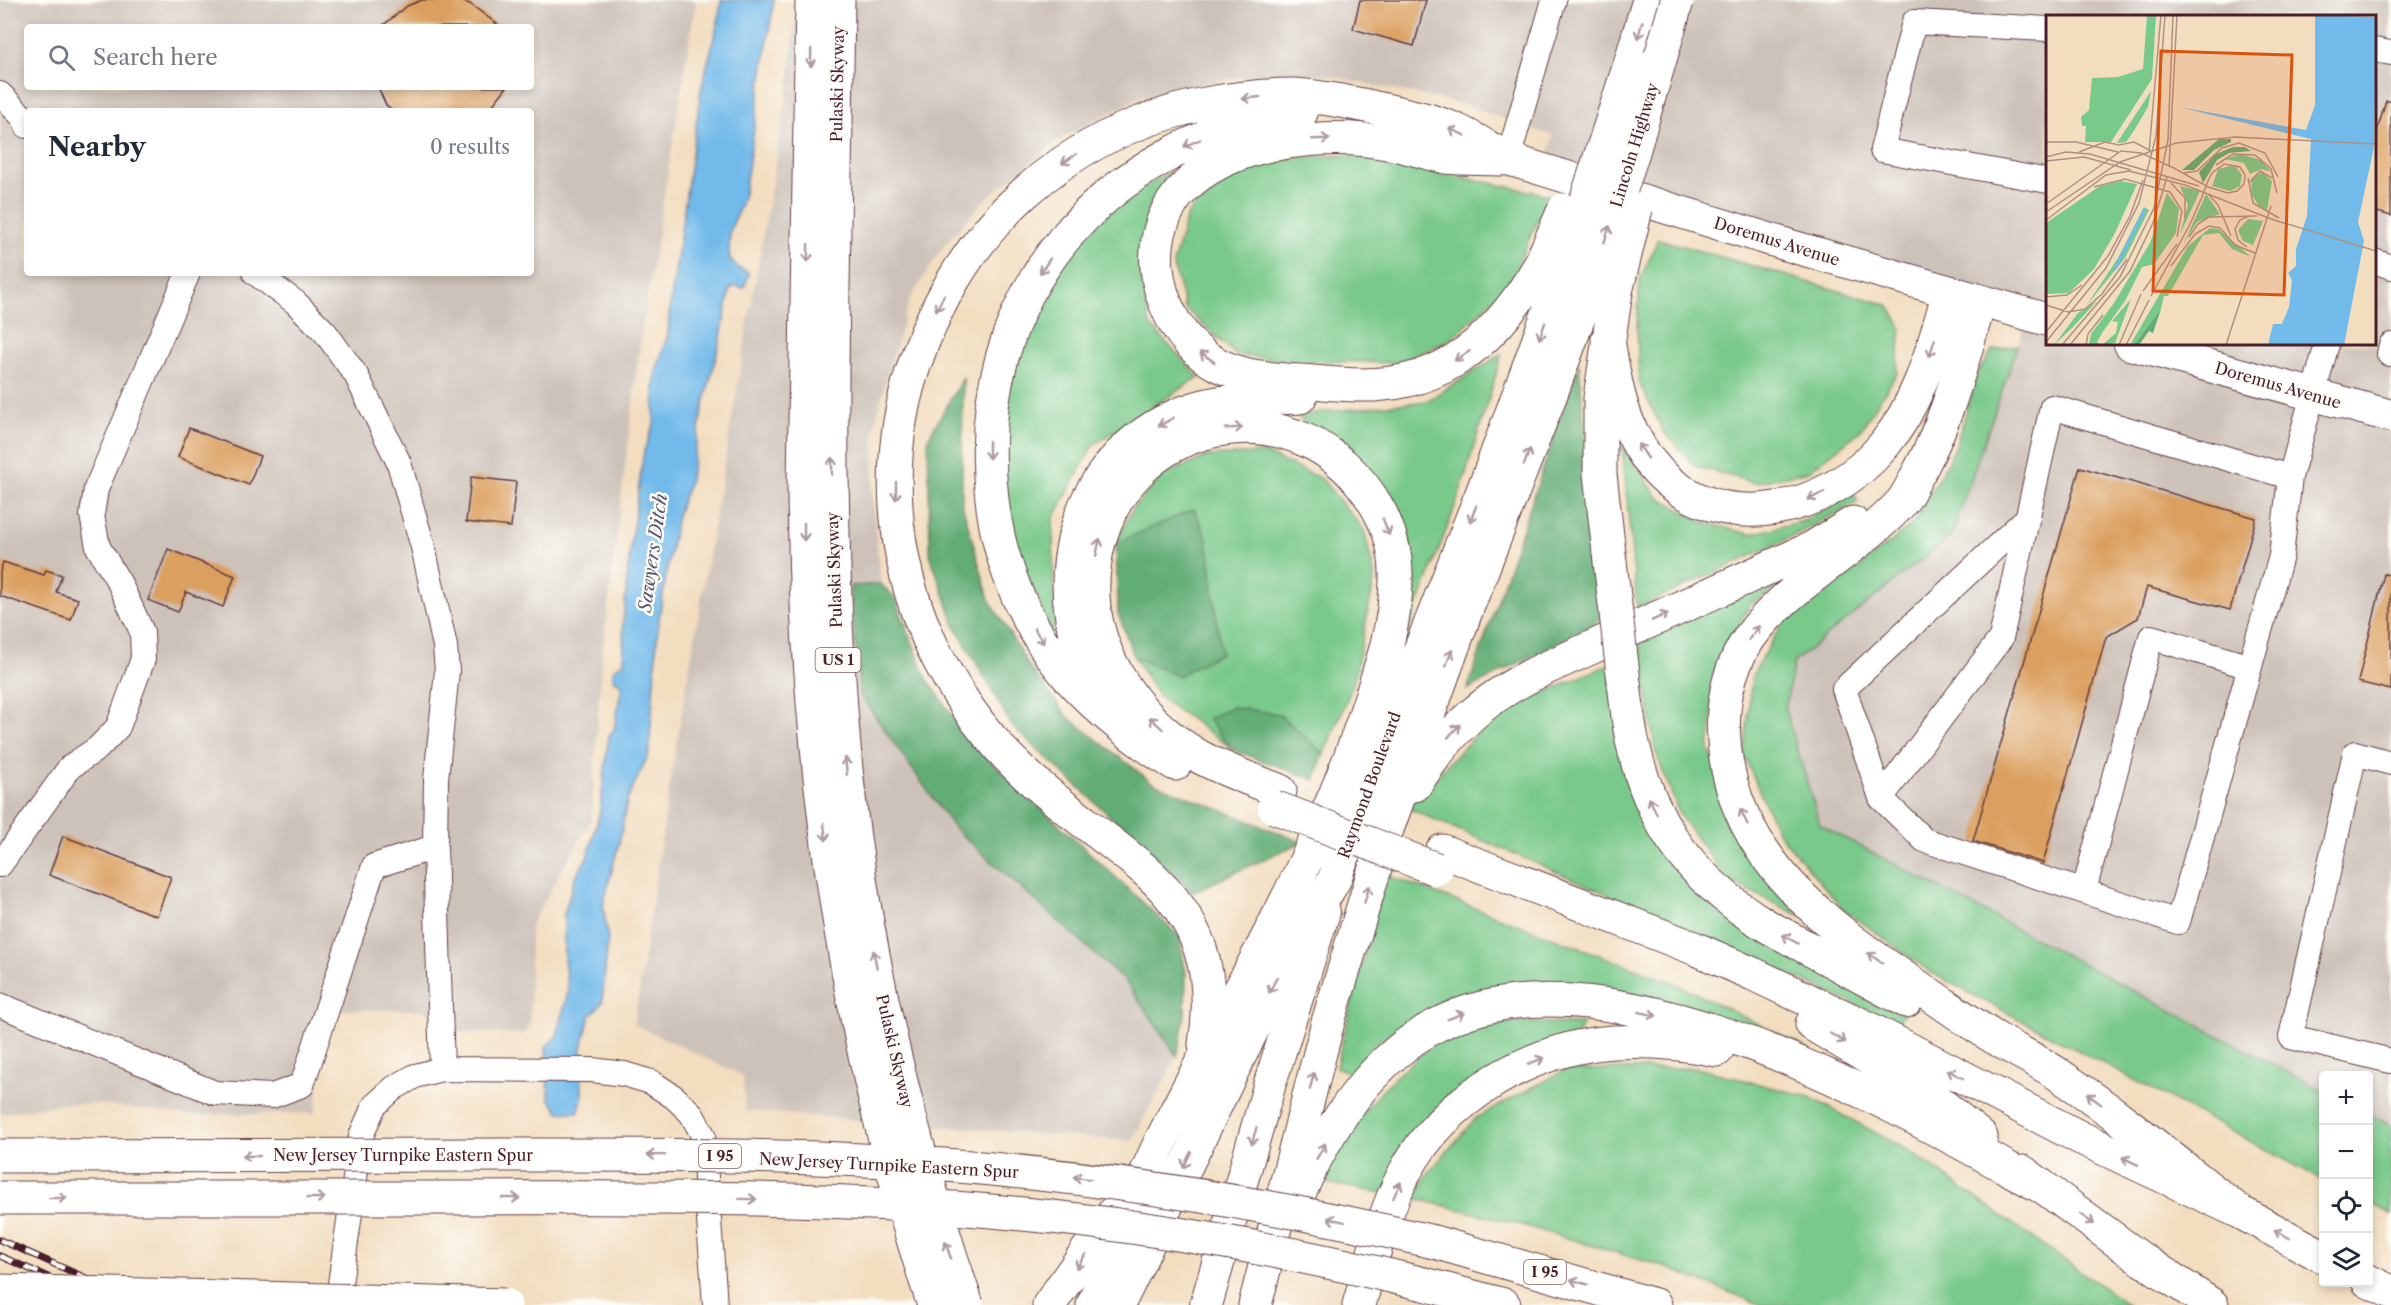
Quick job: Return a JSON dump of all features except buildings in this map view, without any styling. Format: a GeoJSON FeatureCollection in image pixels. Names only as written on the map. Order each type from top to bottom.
{"type":"FeatureCollection","features":[{"type":"Feature","properties":{"kind":"highway","name":"Pulaski Skyway"},"geometry":{"type":"LineString","coordinates":[[812,0],[804,529],[814,726],[832,884],[861,1042],[895,1180],[934,1305]]}},
{"type":"Feature","properties":{"kind":"highway","name":"Pulaski Skyway"},"geometry":{"type":"LineString","coordinates":[[838,0],[832,539],[837,656],[847,771],[862,892],[885,1009],[915,1136],[944,1239],[967,1305]]}},
{"type":"Feature","properties":{"kind":"highway","name":"Lincoln Highway"},"geometry":{"type":"LineString","coordinates":[[1577,280],[1631,61],[1668,0]]}},
{"type":"Feature","properties":{"kind":"highway","name":"Lincoln Highway"},"geometry":{"type":"LineString","coordinates":[[1577,280],[1632,155],[1668,0]]}},
{"type":"Feature","properties":{"kind":"highway"},"geometry":{"type":"LineString","coordinates":[[1203,1060],[1209,1009],[1206,969],[1197,937],[1180,908],[1146,871],[1042,788],[1005,753],[957,692],[931,645],[912,596],[900,548],[895,498],[896,450],[911,372],[939,305],[962,264],[994,223],[1063,163],[1121,129],[1166,113],[1209,104],[1252,97],[1291,95],[1325,98],[1371,107],[1455,130],[1508,159]]}},
{"type":"Feature","properties":{"kind":"highway"},"geometry":{"type":"LineString","coordinates":[[1371,107],[1310,112],[1251,122],[1183,146],[1138,171],[1088,213],[1059,246],[1035,280],[1009,336],[997,377],[989,442],[993,507],[1002,554],[1019,599],[1046,646],[1083,693],[1150,748],[1187,771],[1277,799],[1743,969],[1866,1027],[2081,1138],[2240,1212],[2319,1254]]}},
{"type":"Feature","properties":{"kind":"highway"},"geometry":{"type":"LineString","coordinates":[[1366,385],[1261,377],[1226,368],[1211,361],[1198,351],[1173,321],[1164,303],[1159,285],[1158,248],[1167,213],[1177,196],[1188,184],[1215,165],[1248,152],[1287,142],[1329,139],[1372,140],[1445,157],[1508,159]]}},
{"type":"Feature","properties":{"kind":"highway"},"geometry":{"type":"LineString","coordinates":[[1119,723],[1100,696],[1078,647],[1070,608],[1068,576],[1071,546],[1081,514],[1096,486],[1110,468],[1139,439],[1183,413],[1228,401],[1302,397],[1417,378],[1434,372],[1464,355],[1478,344],[1516,303],[1577,280],[1608,339],[1620,404],[1636,440],[1655,468],[1699,500],[1747,509],[1779,508],[1796,505],[1834,487],[1869,461],[1887,441],[1918,391],[1949,292]]}},
{"type":"Feature","properties":{"kind":"highway","name":"Raymond Boulevard"},"geometry":{"type":"LineString","coordinates":[[1258,1292],[1325,1033],[1386,832],[1447,663],[1551,394],[1577,280]]}},
{"type":"Feature","properties":{"kind":"highway","name":"Raymond Boulevard"},"geometry":{"type":"LineString","coordinates":[[1334,880],[1407,683],[1488,478],[1577,280]]}},
{"type":"Feature","properties":{"kind":"highway"},"geometry":{"type":"LineString","coordinates":[[1980,301],[1944,419],[1926,459],[1902,502],[1777,607],[1751,635],[1734,667],[1726,692],[1723,723],[1725,758],[1735,796],[1752,833],[1771,863],[1798,896],[1845,937],[1994,1037],[2082,1090],[2240,1212]]}},
{"type":"Feature","properties":{"kind":"highway"},"geometry":{"type":"LineString","coordinates":[[1608,339],[1600,398],[1599,449],[1609,553],[1628,717],[1640,774],[1655,811],[1679,851],[1709,884],[1745,913],[1928,1012],[1994,1037]]}},
{"type":"Feature","properties":{"kind":"highway"},"geometry":{"type":"LineString","coordinates":[[1093,1305],[1160,1142],[1285,907],[1342,780],[1365,717],[1386,646],[1396,580],[1394,555],[1380,512],[1364,487],[1343,466],[1321,449],[1283,432],[1257,428],[1217,429],[1193,435],[1170,446],[1136,474],[1116,499],[1101,530],[1094,567],[1093,585],[1098,625],[1118,680],[1136,704],[1156,724],[1199,756],[1277,799]]}},
{"type":"Feature","properties":{"kind":"highway"},"geometry":{"type":"LineString","coordinates":[[1386,832],[1444,743],[1480,707],[1528,677],[1832,538],[1878,504],[1926,459]]}},
{"type":"Feature","properties":{"kind":"highway"},"geometry":{"type":"LineString","coordinates":[[1439,860],[1734,986],[1841,1039],[1930,1095],[2040,1185],[2192,1300]]}},
{"type":"Feature","properties":{"kind":"highway"},"geometry":{"type":"LineString","coordinates":[[1118,1305],[1281,971],[1334,880]]}},
{"type":"Feature","properties":{"kind":"highway"},"geometry":{"type":"LineString","coordinates":[[1258,1292],[1304,1181],[1340,1119],[1371,1077],[1385,1062],[1419,1035],[1436,1025],[1470,1011],[1507,1003],[1547,1001],[1589,1003],[1637,1011],[1689,1024],[1768,1049],[1917,1119],[2040,1185]]}},
{"type":"Feature","properties":{"kind":"highway"},"geometry":{"type":"LineString","coordinates":[[1359,1305],[1388,1210],[1405,1172],[1417,1153],[1434,1131],[1457,1108],[1493,1081],[1514,1070],[1552,1055],[1592,1045],[1611,1042],[1653,1042],[1726,1051],[1846,1084]]}},
{"type":"Feature","properties":{"kind":"highway"},"geometry":{"type":"LineString","coordinates":[[1049,1305],[1082,1261],[1160,1142]]}},
{"type":"Feature","properties":{"kind":"highway","name":"New Jersey Turnpike Eastern Spur"},"geometry":{"type":"LineString","coordinates":[[0,1156],[613,1155],[899,1162],[1028,1173],[1158,1189],[1305,1214],[1434,1242],[1655,1305]]}},
{"type":"Feature","properties":{"kind":"highway"},"geometry":{"type":"LineString","coordinates":[[0,1198],[686,1198],[888,1204],[1013,1213],[1176,1233],[1300,1256],[1504,1305]]}},
{"type":"Feature","properties":{"kind":"highway"},"geometry":{"type":"LineString","coordinates":[[2373,1283],[2391,1292]]}},
{"type":"Feature","properties":{"kind":"highway"},"geometry":{"type":"LineString","coordinates":[[0,1291],[505,1305]]}},
{"type":"Feature","properties":{"kind":"main road","name":"Doremus Avenue"},"geometry":{"type":"LineString","coordinates":[[1508,159],[2046,319]]}},
{"type":"Feature","properties":{"kind":"main road","name":"Doremus Avenue"},"geometry":{"type":"LineString","coordinates":[[2134,345],[2391,416]]}},
{"type":"Feature","properties":{"kind":"main road","name":"Raymond Boulevard"},"geometry":{"type":"LineString","coordinates":[[1206,1305],[1270,1083],[1334,880]]}},
{"type":"Feature","properties":{"kind":"street"},"geometry":{"type":"LineString","coordinates":[[1508,159],[1554,0]]}},
{"type":"Feature","properties":{"kind":"street"},"geometry":{"type":"LineString","coordinates":[[2046,29],[1914,22],[1882,150],[2046,181]]}},
{"type":"Feature","properties":{"kind":"street"},"geometry":{"type":"LineString","coordinates":[[2376,50],[2391,53]]}},
{"type":"Feature","properties":{"kind":"street"},"geometry":{"type":"LineString","coordinates":[[0,94],[24,118]]}},
{"type":"Feature","properties":{"kind":"street"},"geometry":{"type":"LineString","coordinates":[[2376,262],[2391,267]]}},
{"type":"Feature","properties":{"kind":"street"},"geometry":{"type":"LineString","coordinates":[[0,865],[70,767],[98,748],[118,727],[143,659],[142,632],[120,584],[98,547],[92,515],[96,489],[187,276]]}},
{"type":"Feature","properties":{"kind":"street"},"geometry":{"type":"LineString","coordinates":[[259,276],[295,302],[325,332],[356,375],[399,463],[423,547],[445,646],[447,671],[436,779],[435,847],[442,1069]]}},
{"type":"Feature","properties":{"kind":"street"},"geometry":{"type":"LineString","coordinates":[[2028,517],[1844,689],[1881,798],[1924,840],[2178,922],[2281,556],[2290,477],[2327,345]]}},
{"type":"Feature","properties":{"kind":"street"},"geometry":{"type":"LineString","coordinates":[[1881,798],[2001,638],[2052,407],[2290,477]]}},
{"type":"Feature","properties":{"kind":"street"},"geometry":{"type":"LineString","coordinates":[[2084,891],[2151,637],[2250,667]]}},
{"type":"Feature","properties":{"kind":"street"},"geometry":{"type":"LineString","coordinates":[[2391,763],[2355,753],[2291,1037],[2391,1061]]}},
{"type":"Feature","properties":{"kind":"street"},"geometry":{"type":"LineString","coordinates":[[0,1005],[214,1093],[272,1095],[302,1085],[374,866],[435,847]]}},
{"type":"Feature","properties":{"kind":"street"},"geometry":{"type":"LineString","coordinates":[[337,1305],[361,1137],[374,1106],[394,1088],[408,1080],[442,1069],[592,1070],[624,1074],[651,1082],[674,1097],[691,1113],[703,1135],[715,1305]]}},
{"type":"Feature","properties":{"kind":"street"},"geometry":{"type":"LineString","coordinates":[[2373,1280],[2391,1273]]}},
{"type":"Feature","properties":{"kind":"shaded area"},"geometry":{"type":"Polygon","coordinates":[[[0,0],[696,0],[641,336],[602,656],[591,820],[530,926],[530,1024],[524,1034],[459,1032],[423,1010],[331,1010],[315,1113],[186,1115],[97,1104],[64,1104],[0,1114],[0,0]]]}},
{"type":"Feature","properties":{"kind":"shaded area"},"geometry":{"type":"Polygon","coordinates":[[[797,0],[2391,0],[2391,1126],[2373,1116],[2373,1071],[2319,1071],[2319,1089],[1820,826],[1785,709],[1794,662],[1951,536],[2030,309],[1544,174],[1553,136],[1465,105],[1321,74],[1247,76],[1142,96],[1063,137],[987,197],[942,248],[910,299],[874,428],[873,508],[881,584],[850,586],[954,828],[1125,981],[1177,1056],[1132,1141],[745,1111],[743,1076],[634,1024],[672,770],[790,77],[797,0]]]}},
{"type":"Feature","properties":{"kind":"green space"},"geometry":{"type":"Polygon","coordinates":[[[1353,155],[1549,195],[1509,284],[1451,339],[1395,363],[1286,360],[1236,355],[1185,308],[1173,264],[1187,215],[1216,179],[1255,159],[1353,155]]]}},
{"type":"Feature","properties":{"kind":"green space"},"geometry":{"type":"Polygon","coordinates":[[[1171,172],[1150,207],[1140,270],[1150,325],[1199,377],[1093,445],[1053,520],[1054,636],[1019,559],[998,483],[1007,387],[1048,276],[1120,198],[1171,172]]]}},
{"type":"Feature","properties":{"kind":"green space"},"geometry":{"type":"Polygon","coordinates":[[[1658,239],[1888,305],[1901,327],[1897,373],[1860,431],[1809,471],[1755,483],[1695,466],[1663,431],[1639,382],[1637,325],[1640,280],[1658,239]]]}},
{"type":"Feature","properties":{"kind":"green space"},"geometry":{"type":"Polygon","coordinates":[[[2018,345],[1951,536],[1794,662],[1785,709],[1820,825],[2319,1089],[2319,1178],[1932,973],[1842,908],[1777,831],[1744,756],[1752,676],[1786,617],[1855,571],[1914,523],[1955,448],[1978,372],[1992,351],[2018,345]]]}},
{"type":"Feature","properties":{"kind":"green space"},"geometry":{"type":"Polygon","coordinates":[[[1502,354],[1459,496],[1403,645],[1360,464],[1296,415],[1427,401],[1502,354]]]}},
{"type":"Feature","properties":{"kind":"green space"},"geometry":{"type":"Polygon","coordinates":[[[1579,364],[1601,620],[1467,690],[1579,364]]]}},
{"type":"Feature","properties":{"kind":"green space"},"geometry":{"type":"Polygon","coordinates":[[[963,378],[962,504],[989,599],[1030,668],[1068,717],[1153,783],[1302,842],[1193,892],[1012,726],[955,626],[930,555],[928,438],[963,378]]]}},
{"type":"Feature","properties":{"kind":"green space"},"geometry":{"type":"Polygon","coordinates":[[[1622,446],[1657,496],[1702,522],[1750,534],[1804,521],[1853,492],[1858,502],[1781,542],[1637,608],[1622,446]]]}},
{"type":"Feature","properties":{"kind":"green space"},"geometry":{"type":"Polygon","coordinates":[[[1264,453],[1322,479],[1364,530],[1375,577],[1353,685],[1324,754],[1279,714],[1208,719],[1230,747],[1159,697],[1134,657],[1178,676],[1116,543],[1133,508],[1164,475],[1208,456],[1264,453]]]}},
{"type":"Feature","properties":{"kind":"green space"},"geometry":{"type":"Polygon","coordinates":[[[1194,509],[1207,539],[1221,653],[1178,676],[1134,657],[1118,613],[1116,543],[1194,509]]]}},
{"type":"Feature","properties":{"kind":"green space"},"geometry":{"type":"Polygon","coordinates":[[[1789,569],[1801,574],[1750,604],[1716,670],[1709,750],[1798,915],[1728,880],[1680,816],[1655,750],[1639,643],[1789,569]]]}},
{"type":"Feature","properties":{"kind":"green space"},"geometry":{"type":"Polygon","coordinates":[[[881,584],[895,598],[926,677],[972,744],[1179,936],[1186,973],[1185,1015],[1177,1056],[1125,981],[954,828],[860,695],[850,586],[881,584]]]}},
{"type":"Feature","properties":{"kind":"green space"},"geometry":{"type":"Polygon","coordinates":[[[1608,665],[1636,810],[1694,887],[1905,1013],[1897,1023],[1666,919],[1405,807],[1498,713],[1608,665]]]}},
{"type":"Feature","properties":{"kind":"green space"},"geometry":{"type":"Polygon","coordinates":[[[1231,707],[1279,714],[1324,754],[1315,780],[1233,750],[1208,719],[1231,707]]]}},
{"type":"Feature","properties":{"kind":"green space"},"geometry":{"type":"Polygon","coordinates":[[[1384,874],[1679,985],[1813,1051],[1661,999],[1521,985],[1475,991],[1406,1021],[1372,1047],[1354,1075],[1336,1067],[1384,874]]]}},
{"type":"Feature","properties":{"kind":"green space"},"geometry":{"type":"Polygon","coordinates":[[[1493,1022],[1583,1024],[1576,1036],[1503,1063],[1381,1193],[1320,1182],[1348,1129],[1394,1078],[1439,1039],[1493,1022]]]}},
{"type":"Feature","properties":{"kind":"green space"},"geometry":{"type":"Polygon","coordinates":[[[1697,1068],[1810,1097],[1911,1152],[2128,1305],[1762,1305],[1662,1266],[1522,1225],[1413,1198],[1430,1171],[1476,1118],[1565,1070],[1697,1068]]]}},
{"type":"Feature","properties":{"kind":"green space"},"geometry":{"type":"Polygon","coordinates":[[[2373,1116],[2391,1126],[2391,1214],[2373,1205],[2373,1116]]]}},
{"type":"Feature","properties":{"kind":"water","name":"Sawyers Ditch"},"geometry":{"type":"Polygon","coordinates":[[[721,0],[774,0],[743,199],[730,231],[729,257],[737,267],[749,273],[744,288],[735,286],[730,289],[721,337],[703,408],[689,483],[677,515],[658,625],[649,753],[627,801],[603,905],[608,938],[602,1003],[590,1016],[582,1047],[582,1099],[578,1112],[559,1112],[549,1098],[546,1047],[557,1036],[568,992],[564,958],[564,914],[575,877],[588,856],[600,811],[609,735],[614,730],[622,684],[613,679],[613,670],[624,662],[623,624],[630,549],[644,451],[654,424],[656,371],[668,335],[701,90],[719,18],[721,0]]]}},
{"type":"Feature","properties":{"kind":"railway"},"geometry":{"type":"LineString","coordinates":[[0,1240],[147,1305]]}},
{"type":"Feature","properties":{"kind":"railway"},"geometry":{"type":"LineString","coordinates":[[0,1256],[112,1305]]}}]}
